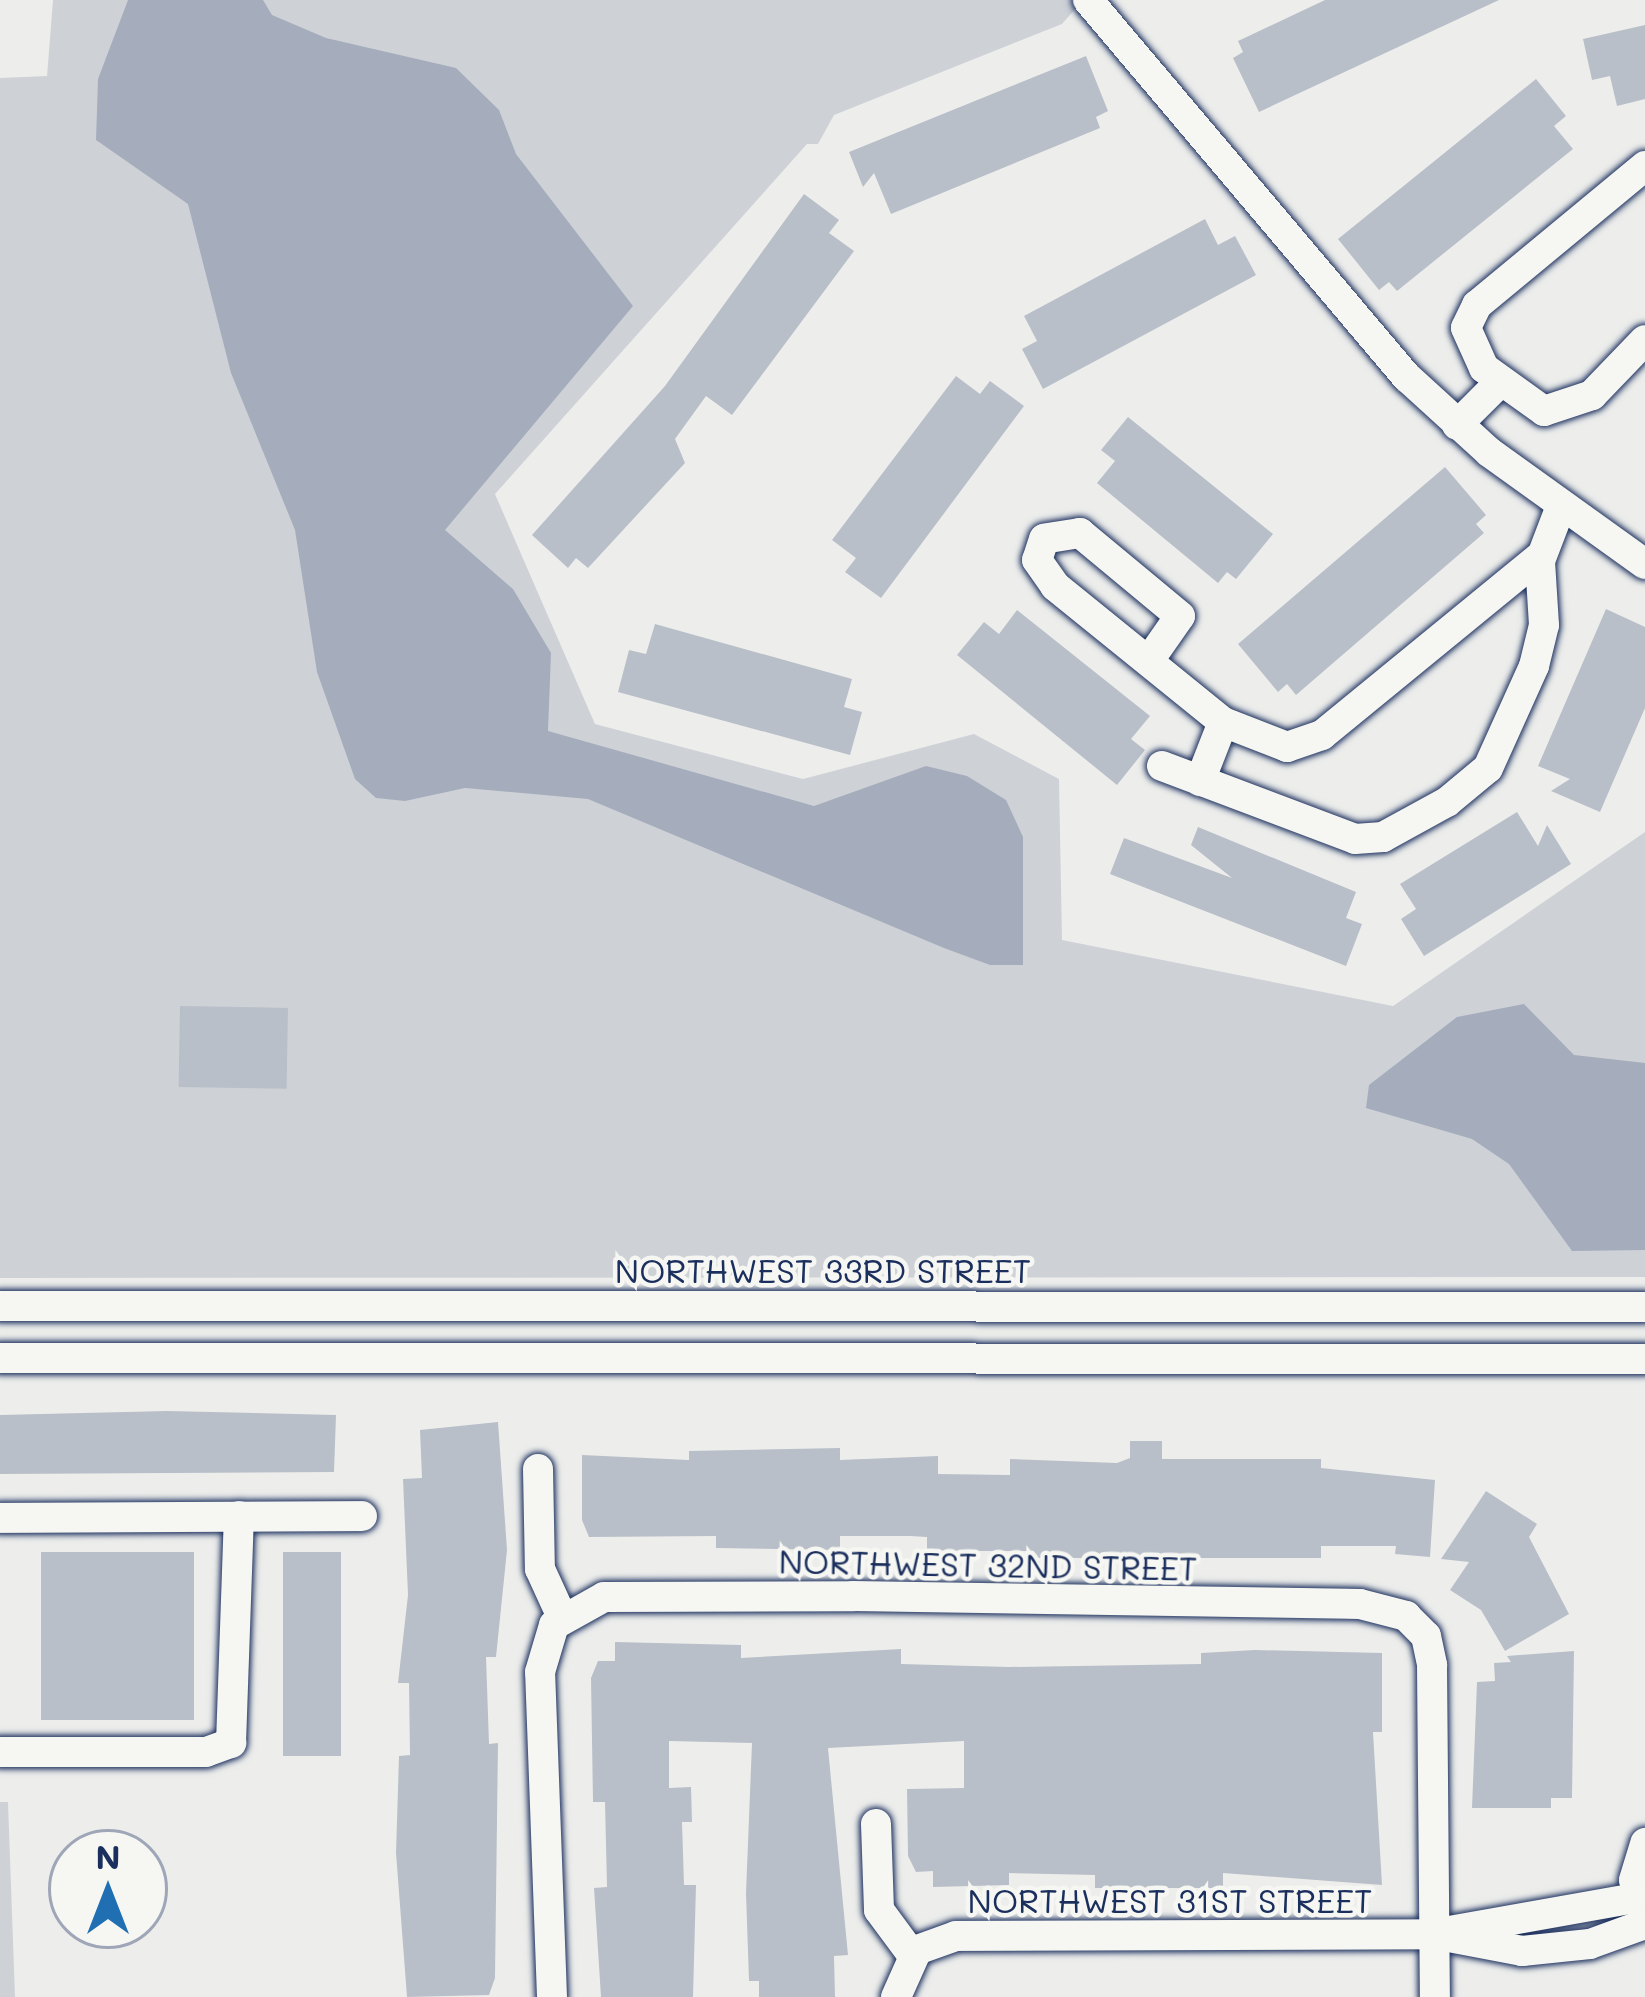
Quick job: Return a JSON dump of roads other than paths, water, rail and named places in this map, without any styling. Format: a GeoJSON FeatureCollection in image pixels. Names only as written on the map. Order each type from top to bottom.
{"type":"FeatureCollection","features":[{"type":"Feature","properties":{"kind":"street"},"geometry":{"type":"LineString","coordinates":[[1088,0],[1368,335],[1457,424],[1645,564]]}},
{"type":"Feature","properties":{"kind":"street"},"geometry":{"type":"LineString","coordinates":[[1645,166],[1470,315],[1469,346],[1499,383],[1535,408],[1568,408],[1645,340]]}},
{"type":"Feature","properties":{"kind":"street"},"geometry":{"type":"LineString","coordinates":[[1457,424],[1499,383]]}},
{"type":"Feature","properties":{"kind":"street"},"geometry":{"type":"LineString","coordinates":[[1162,766],[1354,839],[1383,837],[1447,802],[1496,756],[1540,652],[1541,556],[1562,506]]}},
{"type":"Feature","properties":{"kind":"street"},"geometry":{"type":"LineString","coordinates":[[1150,659],[1180,616],[1080,533],[1044,539],[1037,560],[1046,578],[1223,722],[1278,746],[1311,742],[1541,556]]}},
{"type":"Feature","properties":{"kind":"street"},"geometry":{"type":"LineString","coordinates":[[1200,781],[1223,722]]}},
{"type":"Feature","properties":{"kind":"street","name":"NORTHWEST 33RD STREET"},"geometry":{"type":"LineString","coordinates":[[0,1306],[1645,1307]]}},
{"type":"Feature","properties":{"kind":"street"},"geometry":{"type":"LineString","coordinates":[[0,1358],[1645,1359]]}},
{"type":"Feature","properties":{"kind":"street"},"geometry":{"type":"LineString","coordinates":[[538,1469],[540,1569],[562,1618],[540,1672],[552,1997]]}},
{"type":"Feature","properties":{"kind":"street"},"geometry":{"type":"LineString","coordinates":[[0,1751],[206,1751],[231,1743],[239,1516]]}},
{"type":"Feature","properties":{"kind":"street"},"geometry":{"type":"LineString","coordinates":[[0,1518],[362,1516]]}},
{"type":"Feature","properties":{"kind":"street","name":"NORTHWEST 32ND STREET"},"geometry":{"type":"LineString","coordinates":[[562,1618],[604,1597],[1373,1604],[1414,1622],[1432,1665],[1433,1934]]}},
{"type":"Feature","properties":{"kind":"street"},"geometry":{"type":"LineString","coordinates":[[876,1824],[879,1910],[913,1956],[896,1997]]}},
{"type":"Feature","properties":{"kind":"street"},"geometry":{"type":"LineString","coordinates":[[1642,1914],[1645,1843]]}},
{"type":"Feature","properties":{"kind":"street","name":"NORTHWEST 31ST STREET"},"geometry":{"type":"LineString","coordinates":[[913,1956],[971,1935],[1433,1934],[1642,1914]]}},
{"type":"Feature","properties":{"kind":"street"},"geometry":{"type":"LineString","coordinates":[[1433,1934],[1435,1997]]}},
{"type":"Feature","properties":{"kind":"water"},"geometry":{"type":"Polygon","coordinates":[[[128,0],[263,0],[272,15],[326,38],[456,68],[499,110],[516,154],[633,306],[445,530],[513,589],[551,653],[548,731],[814,806],[926,766],[967,776],[1006,800],[1023,837],[1023,965],[990,965],[944,948],[588,799],[465,788],[405,801],[376,798],[355,779],[317,672],[295,530],[231,373],[188,204],[96,140],[98,79],[128,0]]]}},
{"type":"Feature","properties":{"kind":"water"},"geometry":{"type":"Polygon","coordinates":[[[1524,1004],[1574,1055],[1645,1063],[1645,1250],[1572,1251],[1509,1164],[1472,1139],[1366,1108],[1369,1085],[1457,1017],[1524,1004]]]}}]}
